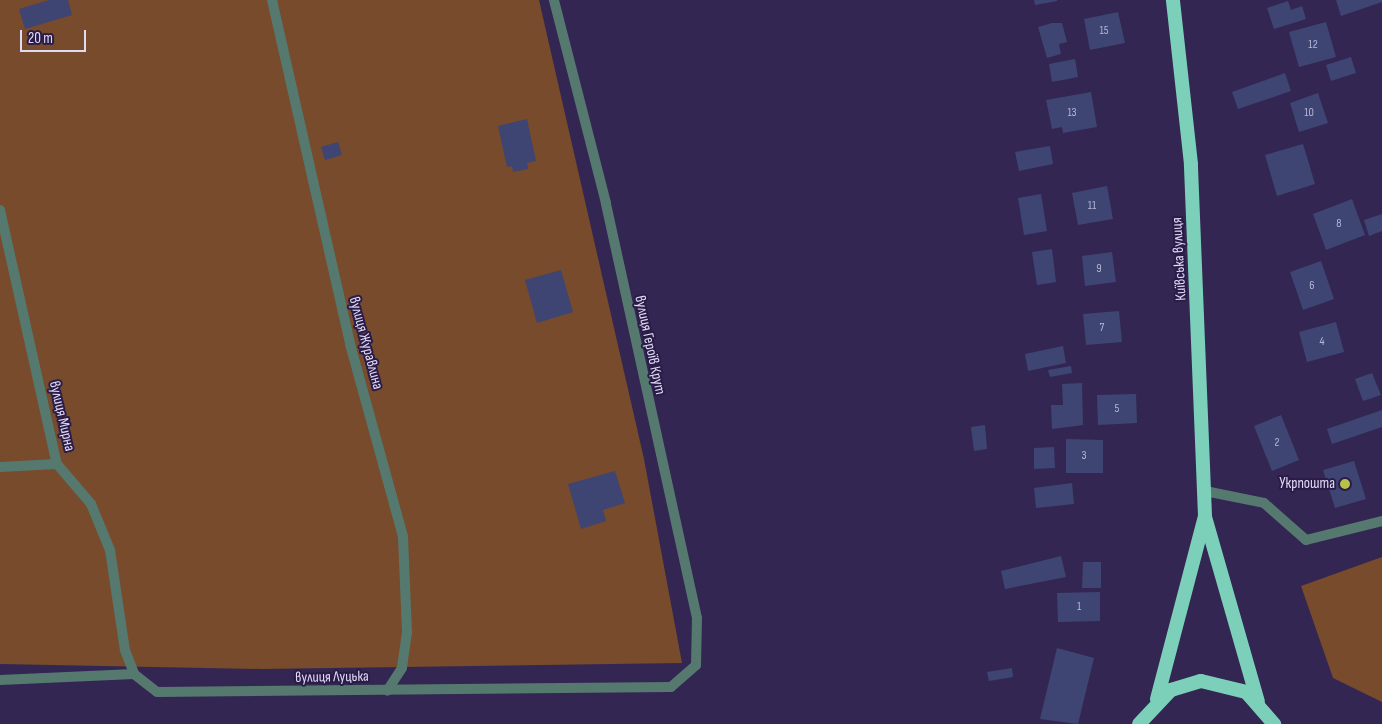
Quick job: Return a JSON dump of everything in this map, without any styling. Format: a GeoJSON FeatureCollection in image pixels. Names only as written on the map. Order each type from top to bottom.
{"type":"FeatureCollection","features":[{"type":"Feature","properties":{"kind":"highway","name":"Київська вулиця"},"geometry":{"type":"LineString","coordinates":[[1157,699],[1204,516],[1191,164],[1173,0]]}},
{"type":"Feature","properties":{"kind":"highway","name":"Київська вулиця"},"geometry":{"type":"LineString","coordinates":[[1204,516],[1258,702]]}},
{"type":"Feature","properties":{"kind":"highway"},"geometry":{"type":"LineString","coordinates":[[1139,724],[1157,699],[1171,690],[1201,681],[1232,686],[1258,702],[1271,719],[1285,724]]}},
{"type":"Feature","properties":{"kind":"street","name":"вулиця Журавлина"},"geometry":{"type":"LineString","coordinates":[[272,0],[350,344],[403,537],[407,632],[402,668],[387,691]]}},
{"type":"Feature","properties":{"kind":"street","name":"вулиця Героїв Крут"},"geometry":{"type":"LineString","coordinates":[[554,0],[606,203],[698,618],[696,665],[671,687]]}},
{"type":"Feature","properties":{"kind":"street","name":"вулиця Мирна"},"geometry":{"type":"LineString","coordinates":[[0,210],[57,464],[92,504],[110,550],[125,650],[134,674]]}},
{"type":"Feature","properties":{"kind":"street"},"geometry":{"type":"LineString","coordinates":[[0,467],[57,464]]}},
{"type":"Feature","properties":{"kind":"street"},"geometry":{"type":"LineString","coordinates":[[1204,491],[1264,503],[1306,540],[1382,521]]}},
{"type":"Feature","properties":{"kind":"street","name":"вулиця Луцька"},"geometry":{"type":"LineString","coordinates":[[134,674],[157,692],[671,687]]}},
{"type":"Feature","properties":{"kind":"street"},"geometry":{"type":"LineString","coordinates":[[0,680],[134,674]]}},
{"type":"Feature","properties":{"kind":"shaded area"},"geometry":{"type":"Polygon","coordinates":[[[0,0],[539,0],[644,459],[682,663],[261,669],[0,664],[0,0]]]}},
{"type":"Feature","properties":{"kind":"shaded area"},"geometry":{"type":"Polygon","coordinates":[[[1382,557],[1382,702],[1333,678],[1301,586],[1382,557]]]}},
{"type":"Feature","properties":{"kind":"building"},"geometry":{"type":"Polygon","coordinates":[[[49,0],[68,0],[72,15],[25,29],[19,9],[49,0]]]}},
{"type":"Feature","properties":{"kind":"building"},"geometry":{"type":"Polygon","coordinates":[[[1034,0],[1057,0],[1057,1],[1035,5],[1034,0]]]}},
{"type":"Feature","properties":{"kind":"building"},"geometry":{"type":"Polygon","coordinates":[[[1336,0],[1382,0],[1382,2],[1341,16],[1336,0]]]}},
{"type":"Feature","properties":{"kind":"building"},"geometry":{"type":"Polygon","coordinates":[[[1288,1],[1291,10],[1302,6],[1306,19],[1274,29],[1267,8],[1288,1]]]}},
{"type":"Feature","properties":{"kind":"building"},"geometry":{"type":"Polygon","coordinates":[[[1118,12],[1125,43],[1090,50],[1084,19],[1118,12]]]}},
{"type":"Feature","properties":{"kind":"building"},"geometry":{"type":"Polygon","coordinates":[[[1326,22],[1336,57],[1299,67],[1289,32],[1326,22]]]}},
{"type":"Feature","properties":{"kind":"building"},"geometry":{"type":"Polygon","coordinates":[[[1052,23],[1062,23],[1067,42],[1059,44],[1061,54],[1047,58],[1038,27],[1052,23]]]}},
{"type":"Feature","properties":{"kind":"building"},"geometry":{"type":"Polygon","coordinates":[[[1351,57],[1356,73],[1331,81],[1326,65],[1351,57]]]}},
{"type":"Feature","properties":{"kind":"building"},"geometry":{"type":"Polygon","coordinates":[[[1075,59],[1078,77],[1052,82],[1049,64],[1075,59]]]}},
{"type":"Feature","properties":{"kind":"building"},"geometry":{"type":"Polygon","coordinates":[[[1285,73],[1291,91],[1238,109],[1232,92],[1285,73]]]}},
{"type":"Feature","properties":{"kind":"building"},"geometry":{"type":"Polygon","coordinates":[[[1091,92],[1097,127],[1063,133],[1062,127],[1052,129],[1046,100],[1091,92]]]}},
{"type":"Feature","properties":{"kind":"building"},"geometry":{"type":"Polygon","coordinates":[[[1318,93],[1328,123],[1299,132],[1290,103],[1318,93]]]}},
{"type":"Feature","properties":{"kind":"building"},"geometry":{"type":"Polygon","coordinates":[[[527,119],[536,161],[527,163],[528,169],[513,172],[512,166],[507,167],[498,126],[527,119]]]}},
{"type":"Feature","properties":{"kind":"building"},"geometry":{"type":"Polygon","coordinates":[[[338,142],[342,155],[325,160],[321,147],[338,142]]]}},
{"type":"Feature","properties":{"kind":"building"},"geometry":{"type":"Polygon","coordinates":[[[1303,144],[1315,184],[1277,196],[1265,155],[1303,144]]]}},
{"type":"Feature","properties":{"kind":"building"},"geometry":{"type":"Polygon","coordinates":[[[1050,146],[1053,164],[1019,171],[1015,152],[1050,146]]]}},
{"type":"Feature","properties":{"kind":"building"},"geometry":{"type":"Polygon","coordinates":[[[1107,186],[1113,219],[1078,225],[1072,193],[1107,186]]]}},
{"type":"Feature","properties":{"kind":"building"},"geometry":{"type":"Polygon","coordinates":[[[1041,194],[1047,231],[1024,235],[1018,198],[1041,194]]]}},
{"type":"Feature","properties":{"kind":"building"},"geometry":{"type":"Polygon","coordinates":[[[1352,199],[1365,235],[1326,250],[1313,214],[1352,199]]]}},
{"type":"Feature","properties":{"kind":"building"},"geometry":{"type":"Polygon","coordinates":[[[1382,214],[1382,231],[1369,236],[1364,220],[1382,214]]]}},
{"type":"Feature","properties":{"kind":"building"},"geometry":{"type":"Polygon","coordinates":[[[1052,249],[1056,282],[1037,285],[1032,252],[1052,249]]]}},
{"type":"Feature","properties":{"kind":"building"},"geometry":{"type":"Polygon","coordinates":[[[1112,252],[1116,282],[1085,286],[1082,256],[1112,252]]]}},
{"type":"Feature","properties":{"kind":"building"},"geometry":{"type":"Polygon","coordinates":[[[1321,261],[1334,299],[1303,310],[1290,272],[1321,261]]]}},
{"type":"Feature","properties":{"kind":"building"},"geometry":{"type":"Polygon","coordinates":[[[561,270],[573,312],[537,323],[525,280],[561,270]]]}},
{"type":"Feature","properties":{"kind":"building"},"geometry":{"type":"Polygon","coordinates":[[[1119,311],[1122,342],[1086,345],[1083,314],[1119,311]]]}},
{"type":"Feature","properties":{"kind":"building"},"geometry":{"type":"Polygon","coordinates":[[[1336,322],[1344,352],[1307,362],[1299,332],[1336,322]]]}},
{"type":"Feature","properties":{"kind":"building"},"geometry":{"type":"Polygon","coordinates":[[[1063,346],[1066,363],[1028,371],[1025,354],[1063,346]]]}},
{"type":"Feature","properties":{"kind":"building"},"geometry":{"type":"Polygon","coordinates":[[[1071,366],[1072,373],[1050,377],[1048,370],[1071,366]]]}},
{"type":"Feature","properties":{"kind":"building"},"geometry":{"type":"Polygon","coordinates":[[[1372,373],[1381,395],[1363,401],[1355,379],[1372,373]]]}},
{"type":"Feature","properties":{"kind":"building"},"geometry":{"type":"Polygon","coordinates":[[[1082,383],[1083,425],[1052,429],[1051,405],[1063,405],[1062,384],[1082,383]]]}},
{"type":"Feature","properties":{"kind":"building"},"geometry":{"type":"Polygon","coordinates":[[[1136,394],[1137,423],[1098,425],[1097,395],[1136,394]]]}},
{"type":"Feature","properties":{"kind":"building"},"geometry":{"type":"Polygon","coordinates":[[[1382,410],[1382,427],[1332,444],[1327,429],[1382,410]]]}},
{"type":"Feature","properties":{"kind":"building"},"geometry":{"type":"Polygon","coordinates":[[[1281,415],[1299,460],[1272,471],[1254,426],[1281,415]]]}},
{"type":"Feature","properties":{"kind":"building"},"geometry":{"type":"Polygon","coordinates":[[[985,425],[987,449],[974,451],[971,427],[985,425]]]}},
{"type":"Feature","properties":{"kind":"building"},"geometry":{"type":"Polygon","coordinates":[[[1066,439],[1103,440],[1103,473],[1066,473],[1066,439]]]}},
{"type":"Feature","properties":{"kind":"building"},"geometry":{"type":"Polygon","coordinates":[[[1054,447],[1055,468],[1034,469],[1034,448],[1054,447]]]}},
{"type":"Feature","properties":{"kind":"building","name":"Укрпошта"},"geometry":{"type":"Polygon","coordinates":[[[1354,461],[1366,499],[1335,508],[1323,470],[1354,461]]]}},
{"type":"Feature","properties":{"kind":"building"},"geometry":{"type":"Polygon","coordinates":[[[615,471],[625,503],[603,510],[606,521],[581,529],[568,484],[615,471]]]}},
{"type":"Feature","properties":{"kind":"building"},"geometry":{"type":"Polygon","coordinates":[[[1072,483],[1074,504],[1036,508],[1034,488],[1072,483]]]}},
{"type":"Feature","properties":{"kind":"building"},"geometry":{"type":"Polygon","coordinates":[[[1061,556],[1066,577],[1005,589],[1001,571],[1061,556]]]}},
{"type":"Feature","properties":{"kind":"building"},"geometry":{"type":"Polygon","coordinates":[[[1083,562],[1101,562],[1101,588],[1082,588],[1083,562]]]}},
{"type":"Feature","properties":{"kind":"building"},"geometry":{"type":"Polygon","coordinates":[[[1100,592],[1100,621],[1058,622],[1057,593],[1100,592]]]}},
{"type":"Feature","properties":{"kind":"building"},"geometry":{"type":"Polygon","coordinates":[[[1057,648],[1094,658],[1078,724],[1040,719],[1057,648]]]}},
{"type":"Feature","properties":{"kind":"building"},"geometry":{"type":"Polygon","coordinates":[[[1012,668],[1013,677],[989,681],[987,672],[1012,668]]]}},
{"type":"Feature","properties":{"kind":"place","name":"Укрпошта"},"geometry":{"type":"Point","coordinates":[1345,484]}}]}
